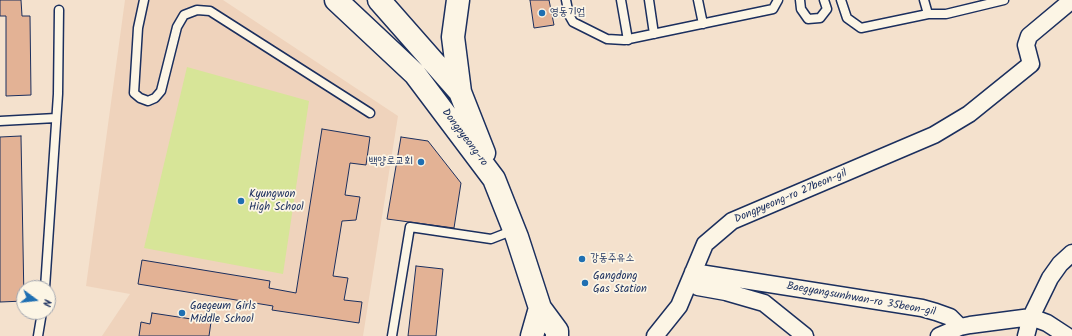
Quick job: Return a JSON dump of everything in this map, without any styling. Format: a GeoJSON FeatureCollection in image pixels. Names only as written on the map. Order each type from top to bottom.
{"type":"FeatureCollection","features":[{"type":"Feature","properties":{"kind":"main road","name":"Dongpyeong-ro"},"geometry":{"type":"LineString","coordinates":[[336,0],[415,74],[494,179],[514,230],[540,308],[557,331],[557,336]]}},
{"type":"Feature","properties":{"kind":"main road"},"geometry":{"type":"LineString","coordinates":[[379,0],[460,92]]}},
{"type":"Feature","properties":{"kind":"main road"},"geometry":{"type":"LineString","coordinates":[[458,0],[452,37],[460,92],[494,179]]}},
{"type":"Feature","properties":{"kind":"main road"},"geometry":{"type":"LineString","coordinates":[[532,335],[540,308]]}},
{"type":"Feature","properties":{"kind":"street","name":"Dongpyeong-ro 27beon-gil"},"geometry":{"type":"LineString","coordinates":[[656,336],[678,306],[704,244],[732,221],[934,135],[969,114],[1031,64],[1026,45],[1029,36],[1072,0]]}},
{"type":"Feature","properties":{"kind":"street"},"geometry":{"type":"LineString","coordinates":[[1026,336],[1031,317],[1050,278],[1060,264],[1072,253]]}},
{"type":"Feature","properties":{"kind":"street","name":"Baegyangsunhwan-ro 35beon-gil"},"geometry":{"type":"LineString","coordinates":[[693,272],[922,308],[950,317],[960,327]]}},
{"type":"Feature","properties":{"kind":"street"},"geometry":{"type":"LineString","coordinates":[[693,272],[698,287],[726,292],[764,303],[805,336]]}},
{"type":"Feature","properties":{"kind":"street"},"geometry":{"type":"LineString","coordinates":[[940,336],[960,327],[1031,317],[1047,323],[1067,336]]}},
{"type":"Feature","properties":{"kind":"lane"},"geometry":{"type":"LineString","coordinates":[[144,0],[138,28],[134,93],[140,98],[148,101],[155,98],[161,90],[177,27],[184,15],[197,10],[210,11],[370,113]]}},
{"type":"Feature","properties":{"kind":"lane"},"geometry":{"type":"LineString","coordinates":[[566,0],[569,15],[573,22],[607,38],[628,40],[773,9],[778,0]]}},
{"type":"Feature","properties":{"kind":"lane"},"geometry":{"type":"LineString","coordinates":[[621,0],[628,40]]}},
{"type":"Feature","properties":{"kind":"lane"},"geometry":{"type":"LineString","coordinates":[[649,0],[654,34]]}},
{"type":"Feature","properties":{"kind":"lane"},"geometry":{"type":"LineString","coordinates":[[698,0],[704,24]]}},
{"type":"Feature","properties":{"kind":"lane"},"geometry":{"type":"LineString","coordinates":[[800,0],[801,9],[808,20],[820,18],[827,9],[824,0]]}},
{"type":"Feature","properties":{"kind":"lane"},"geometry":{"type":"LineString","coordinates":[[841,0],[847,18],[861,28],[928,14],[946,14],[1004,0]]}},
{"type":"Feature","properties":{"kind":"lane"},"geometry":{"type":"LineString","coordinates":[[924,0],[928,14]]}},
{"type":"Feature","properties":{"kind":"lane"},"geometry":{"type":"LineString","coordinates":[[46,280],[58,94],[59,10]]}},
{"type":"Feature","properties":{"kind":"lane"},"geometry":{"type":"LineString","coordinates":[[0,120],[56,118]]}},
{"type":"Feature","properties":{"kind":"lane"},"geometry":{"type":"LineString","coordinates":[[392,336],[410,227],[491,239],[514,230]]}},
{"type":"Feature","properties":{"kind":"lane"},"geometry":{"type":"LineString","coordinates":[[38,336],[41,320]]}},
{"type":"Feature","properties":{"kind":"shaded area","name":"Kyungwon High School"},"geometry":{"type":"Polygon","coordinates":[[[125,0],[223,0],[398,116],[363,336],[102,336],[130,294],[86,286],[125,0]]]}},
{"type":"Feature","properties":{"kind":"green space"},"geometry":{"type":"Polygon","coordinates":[[[187,67],[309,101],[283,274],[144,248],[187,67]]]}},
{"type":"Feature","properties":{"kind":"building"},"geometry":{"type":"Polygon","coordinates":[[[0,0],[21,0],[22,16],[30,16],[31,95],[6,96],[6,16],[0,16],[0,0]]]}},
{"type":"Feature","properties":{"kind":"building","name":"영동기업"},"geometry":{"type":"Polygon","coordinates":[[[530,0],[549,0],[554,25],[534,28],[530,0]]]}},
{"type":"Feature","properties":{"kind":"building"},"geometry":{"type":"Polygon","coordinates":[[[322,129],[370,137],[366,165],[350,163],[345,195],[360,197],[356,220],[342,221],[333,276],[348,278],[344,300],[362,302],[359,323],[272,310],[273,306],[138,284],[142,260],[270,281],[269,288],[296,293],[322,129]]]}},
{"type":"Feature","properties":{"kind":"building"},"geometry":{"type":"Polygon","coordinates":[[[21,136],[24,280],[16,280],[16,301],[0,302],[0,137],[21,136]]]}},
{"type":"Feature","properties":{"kind":"building","name":"백양로교회"},"geometry":{"type":"Polygon","coordinates":[[[401,137],[428,141],[461,183],[454,228],[387,219],[401,137]]]}},
{"type":"Feature","properties":{"kind":"building"},"geometry":{"type":"Polygon","coordinates":[[[416,266],[443,269],[436,336],[408,336],[416,266]]]}},
{"type":"Feature","properties":{"kind":"building"},"geometry":{"type":"Polygon","coordinates":[[[152,313],[211,322],[209,336],[139,336],[141,322],[150,324],[152,313]]]}},
{"type":"Feature","properties":{"kind":"place","name":"영동기업"},"geometry":{"type":"Point","coordinates":[542,13]}},
{"type":"Feature","properties":{"kind":"place","name":"백양로교회"},"geometry":{"type":"Point","coordinates":[421,162]}},
{"type":"Feature","properties":{"kind":"place","name":"Kyungwon High School"},"geometry":{"type":"Point","coordinates":[241,201]}},
{"type":"Feature","properties":{"kind":"place","name":"강동주유소"},"geometry":{"type":"Point","coordinates":[582,259]}},
{"type":"Feature","properties":{"kind":"place","name":"Gangdong Gas Station"},"geometry":{"type":"Point","coordinates":[585,283]}},
{"type":"Feature","properties":{"kind":"place","name":"Gaegeum Girls Middle School"},"geometry":{"type":"Point","coordinates":[182,313]}}]}
